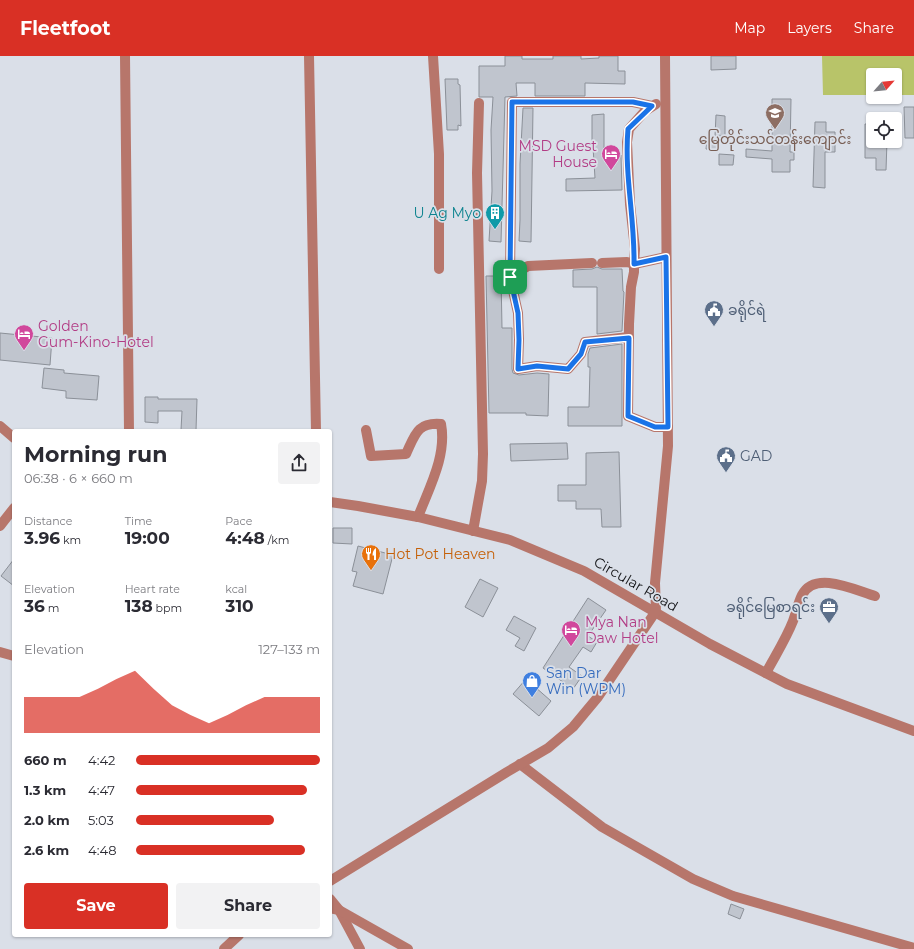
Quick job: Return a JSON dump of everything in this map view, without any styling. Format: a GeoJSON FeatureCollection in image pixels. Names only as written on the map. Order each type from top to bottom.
{"type":"FeatureCollection","features":[{"type":"Feature","properties":{"kind":"street"},"geometry":{"type":"LineString","coordinates":[[125,56],[130,429]]}},
{"type":"Feature","properties":{"kind":"street"},"geometry":{"type":"LineString","coordinates":[[309,56],[316,429]]}},
{"type":"Feature","properties":{"kind":"street"},"geometry":{"type":"LineString","coordinates":[[433,56],[439,154],[439,269]]}},
{"type":"Feature","properties":{"kind":"street"},"geometry":{"type":"LineString","coordinates":[[332,880],[548,748],[573,728],[598,697],[656,611],[655,583],[668,446],[665,56]]}},
{"type":"Feature","properties":{"kind":"street"},"geometry":{"type":"LineString","coordinates":[[666,99],[652,106],[628,129],[627,142],[630,204],[635,249],[634,272],[631,287],[628,416],[655,427],[668,427]]}},
{"type":"Feature","properties":{"kind":"street"},"geometry":{"type":"LineString","coordinates":[[629,338],[585,342],[581,354],[568,369],[537,366],[518,369],[518,313],[510,277],[512,102],[633,102],[652,106]]}},
{"type":"Feature","properties":{"kind":"street"},"geometry":{"type":"LineString","coordinates":[[472,531],[482,481],[483,454],[477,173],[479,103]]}},
{"type":"Feature","properties":{"kind":"street"},"geometry":{"type":"LineString","coordinates":[[602,263],[628,262],[634,264],[666,257]]}},
{"type":"Feature","properties":{"kind":"street"},"geometry":{"type":"LineString","coordinates":[[510,277],[528,266],[592,263]]}},
{"type":"Feature","properties":{"kind":"street"},"geometry":{"type":"LineString","coordinates":[[366,430],[371,456],[406,454],[417,431],[431,423],[441,424],[443,436],[440,458],[418,517]]}},
{"type":"Feature","properties":{"kind":"street"},"geometry":{"type":"LineString","coordinates":[[0,426],[12,436]]}},
{"type":"Feature","properties":{"kind":"street","name":"Circular Road"},"geometry":{"type":"LineString","coordinates":[[332,502],[418,517],[510,540],[584,571],[656,611],[710,644],[787,684],[914,731]]}},
{"type":"Feature","properties":{"kind":"street"},"geometry":{"type":"LineString","coordinates":[[0,526],[12,511]]}},
{"type":"Feature","properties":{"kind":"street"},"geometry":{"type":"LineString","coordinates":[[766,673],[792,622],[802,594],[810,585],[817,583],[837,584],[875,596]]}},
{"type":"Feature","properties":{"kind":"street"},"geometry":{"type":"LineString","coordinates":[[0,652],[12,655]]}},
{"type":"Feature","properties":{"kind":"street"},"geometry":{"type":"LineString","coordinates":[[520,764],[602,827],[693,879],[733,896],[914,948]]}},
{"type":"Feature","properties":{"kind":"street"},"geometry":{"type":"LineString","coordinates":[[334,909],[403,948]]}},
{"type":"Feature","properties":{"kind":"street"},"geometry":{"type":"LineString","coordinates":[[334,909],[360,949]]}},
{"type":"Feature","properties":{"kind":"street"},"geometry":{"type":"LineString","coordinates":[[224,949],[237,937]]}},
{"type":"Feature","properties":{"kind":"green space"},"geometry":{"type":"Polygon","coordinates":[[[822,56],[914,56],[914,95],[902,95],[902,68],[866,68],[866,95],[823,95],[822,56]]]}},
{"type":"Feature","properties":{"kind":"building"},"geometry":{"type":"Polygon","coordinates":[[[505,56],[522,56],[522,59],[553,59],[553,56],[581,56],[581,59],[599,58],[599,56],[618,56],[618,71],[625,71],[625,84],[585,83],[585,96],[535,96],[535,83],[516,83],[517,96],[505,97],[501,242],[489,241],[492,191],[491,130],[493,97],[479,97],[479,66],[505,66],[505,56]]]}},
{"type":"Feature","properties":{"kind":"building"},"geometry":{"type":"Polygon","coordinates":[[[711,56],[736,56],[736,69],[711,70],[711,56]]]}},
{"type":"Feature","properties":{"kind":"building"},"geometry":{"type":"Polygon","coordinates":[[[445,79],[458,79],[458,84],[460,85],[461,126],[458,125],[458,130],[447,130],[445,79]]]}},
{"type":"Feature","properties":{"kind":"building"},"geometry":{"type":"Polygon","coordinates":[[[772,99],[791,99],[790,152],[794,152],[794,160],[790,160],[790,172],[772,172],[772,159],[746,157],[746,149],[772,151],[772,99]]]}},
{"type":"Feature","properties":{"kind":"building"},"geometry":{"type":"Polygon","coordinates":[[[904,107],[914,107],[914,138],[905,138],[904,107]]]}},
{"type":"Feature","properties":{"kind":"building"},"geometry":{"type":"Polygon","coordinates":[[[523,108],[533,108],[531,242],[519,241],[520,164],[523,108]]]}},
{"type":"Feature","properties":{"kind":"building","name":"MSD Guest House"},"geometry":{"type":"Polygon","coordinates":[[[604,114],[604,156],[621,155],[622,190],[566,191],[566,179],[595,178],[592,147],[592,115],[604,114]]]}},
{"type":"Feature","properties":{"kind":"building"},"geometry":{"type":"Polygon","coordinates":[[[716,115],[725,116],[725,136],[715,136],[716,115]]]}},
{"type":"Feature","properties":{"kind":"building"},"geometry":{"type":"Polygon","coordinates":[[[815,122],[826,122],[826,132],[835,132],[835,152],[825,152],[825,188],[813,187],[815,122]]]}},
{"type":"Feature","properties":{"kind":"building"},"geometry":{"type":"Polygon","coordinates":[[[866,124],[866,148],[887,148],[886,170],[876,170],[876,158],[865,158],[866,124]]]}},
{"type":"Feature","properties":{"kind":"building"},"geometry":{"type":"Polygon","coordinates":[[[707,140],[717,141],[717,150],[706,149],[707,140]]]}},
{"type":"Feature","properties":{"kind":"building"},"geometry":{"type":"Polygon","coordinates":[[[719,154],[734,155],[733,165],[719,165],[719,154]]]}},
{"type":"Feature","properties":{"kind":"building"},"geometry":{"type":"Polygon","coordinates":[[[597,267],[602,269],[622,269],[624,292],[622,331],[597,334],[597,287],[573,287],[573,270],[592,269],[597,267]]]}},
{"type":"Feature","properties":{"kind":"building"},"geometry":{"type":"Polygon","coordinates":[[[486,276],[501,276],[502,328],[512,328],[513,373],[519,375],[537,373],[549,374],[548,416],[526,415],[526,413],[489,413],[486,276]]]}},
{"type":"Feature","properties":{"kind":"building"},"geometry":{"type":"Polygon","coordinates":[[[0,333],[52,338],[50,365],[0,360],[0,333]]]}},
{"type":"Feature","properties":{"kind":"building"},"geometry":{"type":"Polygon","coordinates":[[[622,344],[622,426],[568,426],[568,407],[589,407],[590,367],[588,367],[588,354],[590,348],[622,344]]]}},
{"type":"Feature","properties":{"kind":"building"},"geometry":{"type":"Polygon","coordinates":[[[44,368],[64,370],[64,373],[99,376],[97,400],[66,398],[66,391],[42,388],[44,368]]]}},
{"type":"Feature","properties":{"kind":"building"},"geometry":{"type":"Polygon","coordinates":[[[145,397],[158,397],[158,399],[197,399],[196,429],[181,429],[182,411],[158,411],[158,423],[145,422],[145,397]]]}},
{"type":"Feature","properties":{"kind":"building"},"geometry":{"type":"Polygon","coordinates":[[[567,443],[568,459],[511,461],[510,444],[567,443]]]}},
{"type":"Feature","properties":{"kind":"building"},"geometry":{"type":"Polygon","coordinates":[[[619,452],[621,527],[602,527],[601,509],[576,509],[576,501],[558,501],[558,485],[586,485],[586,453],[619,452]]]}},
{"type":"Feature","properties":{"kind":"building"},"geometry":{"type":"Polygon","coordinates":[[[333,528],[352,528],[352,544],[333,543],[333,528]]]}},
{"type":"Feature","properties":{"kind":"building"},"geometry":{"type":"Polygon","coordinates":[[[358,546],[393,555],[383,594],[353,586],[357,572],[352,571],[358,546]]]}},
{"type":"Feature","properties":{"kind":"building"},"geometry":{"type":"Polygon","coordinates":[[[12,562],[12,584],[1,576],[12,562]]]}},
{"type":"Feature","properties":{"kind":"building"},"geometry":{"type":"Polygon","coordinates":[[[480,579],[498,588],[483,617],[465,607],[480,579]]]}},
{"type":"Feature","properties":{"kind":"building"},"geometry":{"type":"Polygon","coordinates":[[[588,598],[606,610],[588,636],[597,642],[591,652],[583,647],[569,667],[582,676],[573,689],[543,668],[588,598]]]}},
{"type":"Feature","properties":{"kind":"building"},"geometry":{"type":"Polygon","coordinates":[[[514,616],[536,628],[524,651],[515,646],[520,638],[506,630],[514,616]]]}},
{"type":"Feature","properties":{"kind":"building","name":"San Dar Win (WPM)"},"geometry":{"type":"Polygon","coordinates":[[[526,679],[551,701],[539,716],[513,694],[526,679]]]}},
{"type":"Feature","properties":{"kind":"building"},"geometry":{"type":"Polygon","coordinates":[[[731,904],[744,909],[740,919],[728,914],[731,904]]]}},
{"type":"Feature","properties":{"kind":"place","name":"မြေတိုင်းသင်တန်းကျောင်း"},"geometry":{"type":"Point","coordinates":[775,130]}},
{"type":"Feature","properties":{"kind":"place","name":"MSD Guest House"},"geometry":{"type":"Point","coordinates":[611,171]}},
{"type":"Feature","properties":{"kind":"place","name":"U Ag Myo"},"geometry":{"type":"Point","coordinates":[495,230]}},
{"type":"Feature","properties":{"kind":"place","name":"ခရိုင်ရဲ"},"geometry":{"type":"Point","coordinates":[714,327]}},
{"type":"Feature","properties":{"kind":"place","name":"Golden Gum-Kino-Hotel"},"geometry":{"type":"Point","coordinates":[24,351]}},
{"type":"Feature","properties":{"kind":"place","name":"GAD"},"geometry":{"type":"Point","coordinates":[726,473]}},
{"type":"Feature","properties":{"kind":"place","name":"Hot Pot Heaven"},"geometry":{"type":"Point","coordinates":[371,571]}},
{"type":"Feature","properties":{"kind":"place","name":"ခရိုင်မြေစာရင်း"},"geometry":{"type":"Point","coordinates":[829,624]}},
{"type":"Feature","properties":{"kind":"place","name":"Mya Nan Daw Hotel"},"geometry":{"type":"Point","coordinates":[571,647]}},
{"type":"Feature","properties":{"kind":"place","name":"San Dar Win (WPM)"},"geometry":{"type":"Point","coordinates":[532,698]}},
{"type":"Feature","properties":{"kind":"route"},"geometry":{"type":"LineString","coordinates":[[512,102],[633,102],[652,106],[628,129],[627,142],[630,204],[635,249],[634,264],[666,257],[668,427],[655,427],[628,416],[629,338],[585,342],[581,354],[568,369],[537,366],[518,369],[518,313],[510,277],[512,102]]}}]}
